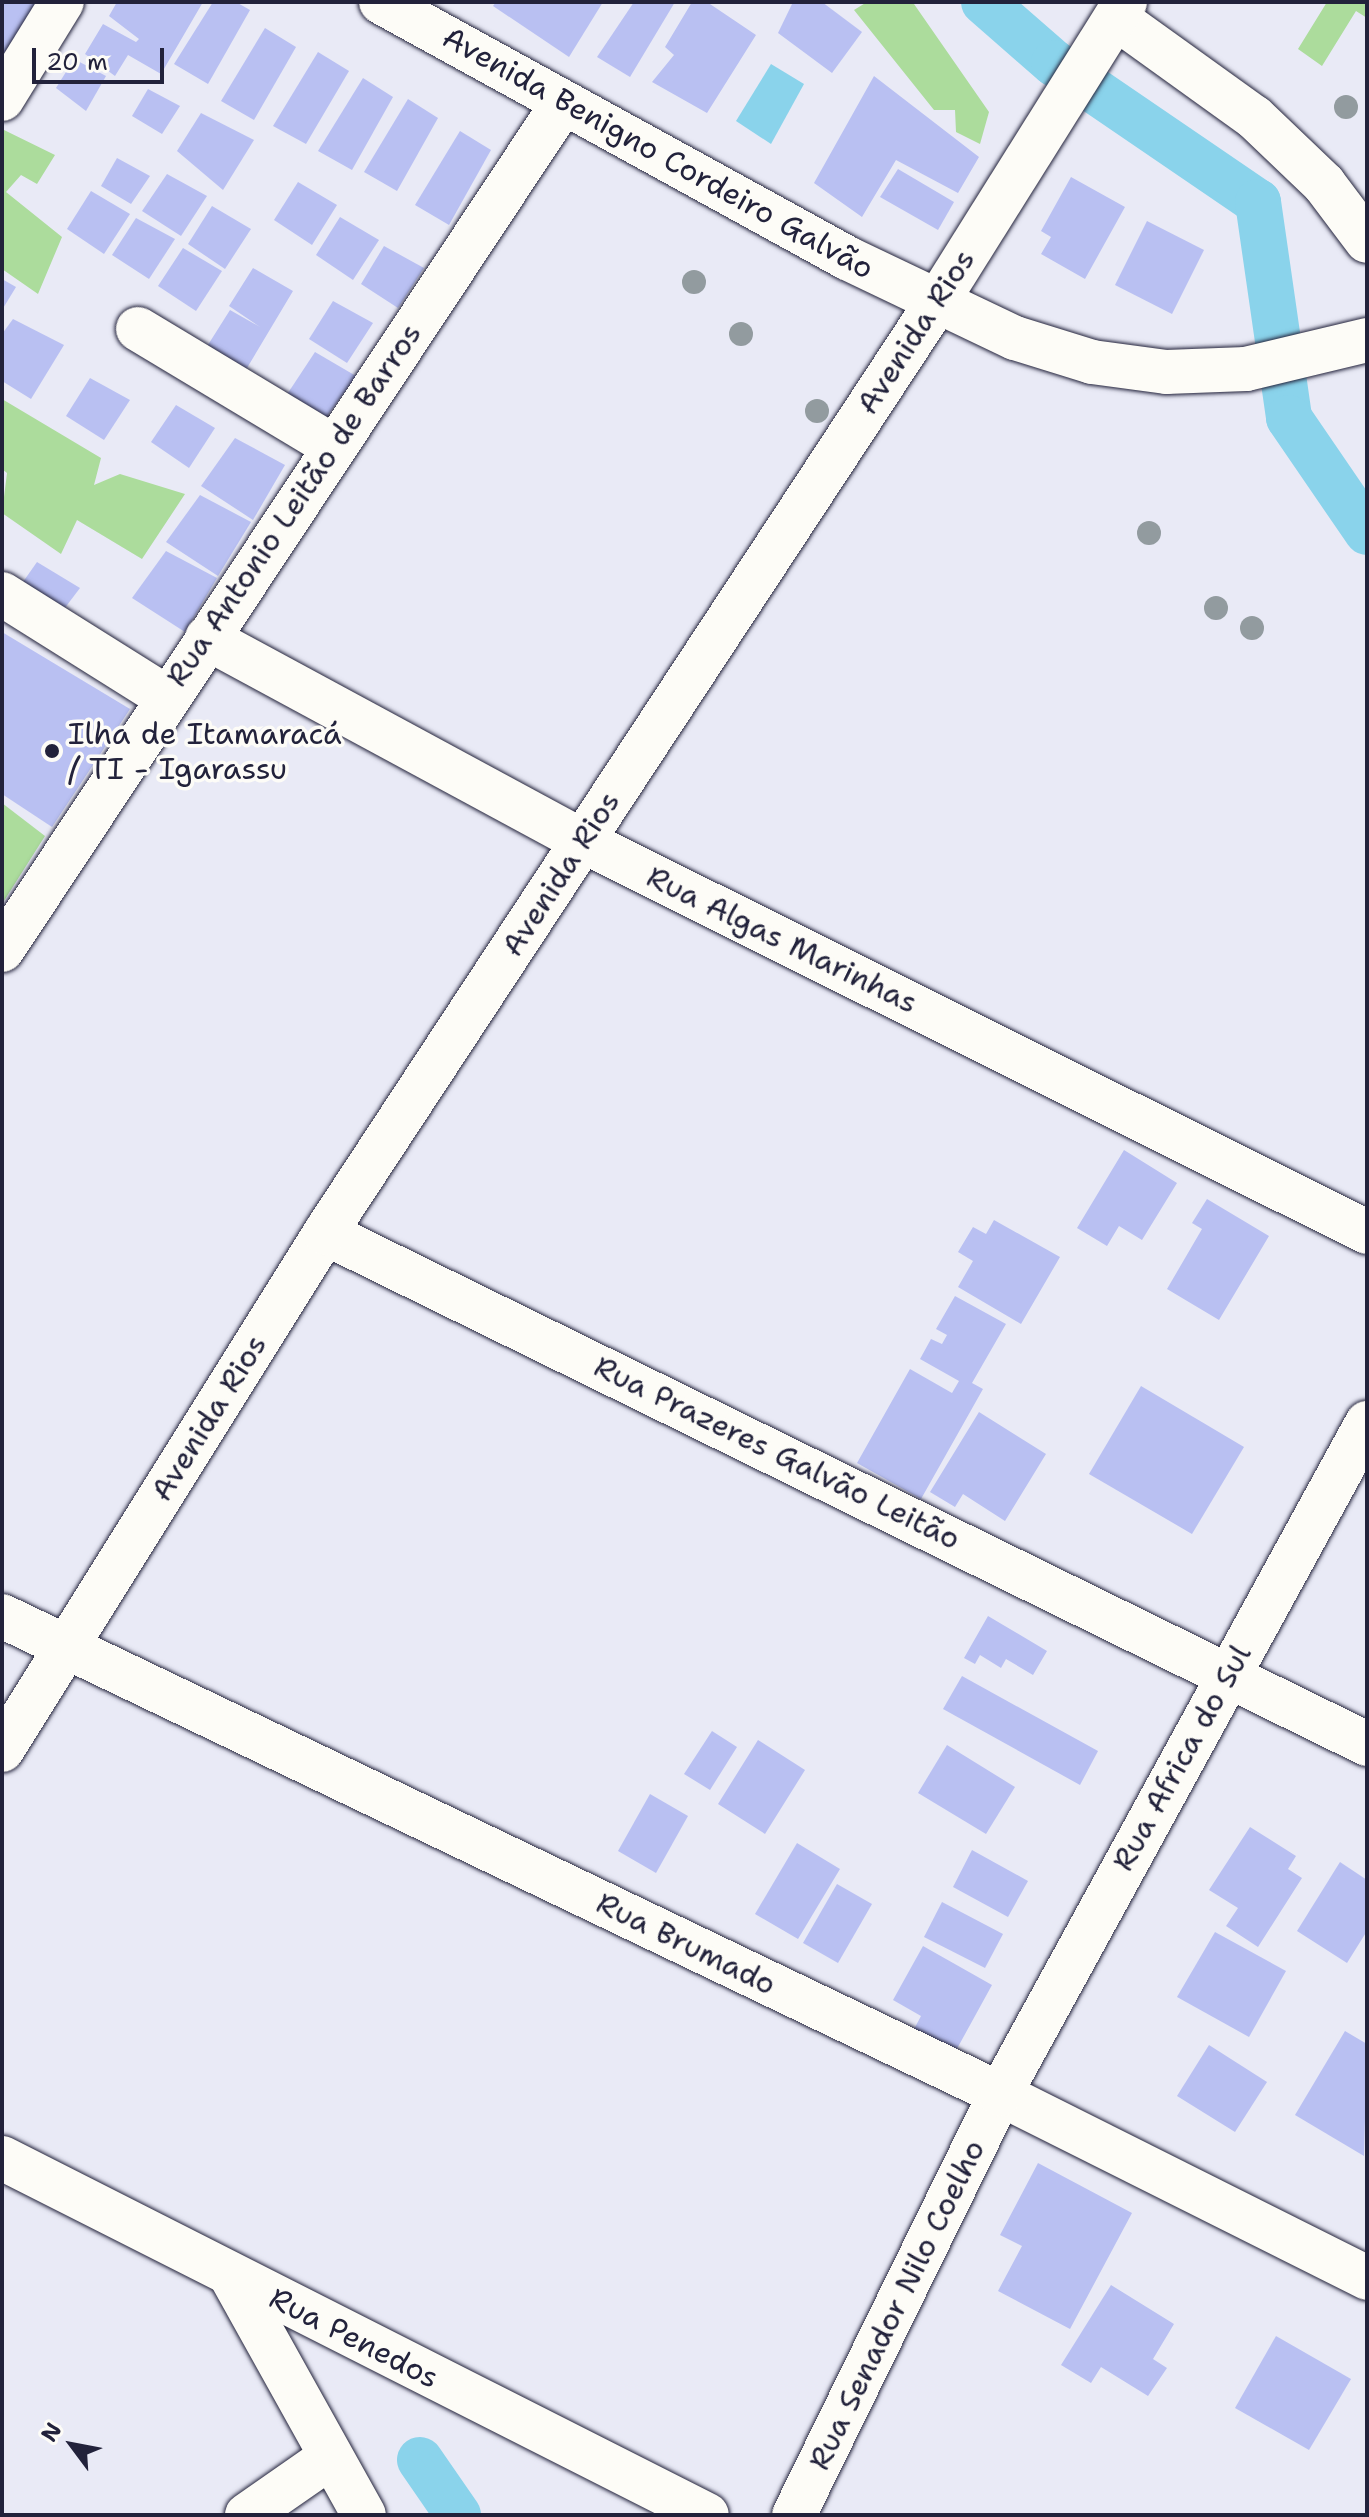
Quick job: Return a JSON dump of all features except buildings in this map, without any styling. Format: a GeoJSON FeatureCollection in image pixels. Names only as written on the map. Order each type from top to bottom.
{"type":"FeatureCollection","features":[{"type":"Feature","properties":{"kind":"street"},"geometry":{"type":"LineString","coordinates":[[5,90],[62,2]]}},
{"type":"Feature","properties":{"kind":"street","name":"Avenida Benigno Cordeiro Galvão"},"geometry":{"type":"LineString","coordinates":[[381,2],[563,103],[937,302],[1015,338],[1092,362],[1184,372],[1246,369],[1361,342]]}},
{"type":"Feature","properties":{"kind":"street"},"geometry":{"type":"LineString","coordinates":[[1113,22],[1254,117],[1324,184],[1367,241]]}},
{"type":"Feature","properties":{"kind":"street","name":"Avenida Rios"},"geometry":{"type":"LineString","coordinates":[[2,1750],[325,1233],[937,302],[1113,22]]}},
{"type":"Feature","properties":{"kind":"street","name":"Rua Antonio Leitão de Barros"},"geometry":{"type":"LineString","coordinates":[[2,950],[166,697],[563,103]]}},
{"type":"Feature","properties":{"kind":"street"},"geometry":{"type":"LineString","coordinates":[[138,329],[333,446]]}},
{"type":"Feature","properties":{"kind":"street"},"geometry":{"type":"LineString","coordinates":[[2,594],[166,697]]}},
{"type":"Feature","properties":{"kind":"street","name":"Rua Algas Marinhas"},"geometry":{"type":"LineString","coordinates":[[207,638],[583,841],[1366,1231]]}},
{"type":"Feature","properties":{"kind":"street","name":"Rua Prazeres Galvão Leitão"},"geometry":{"type":"LineString","coordinates":[[325,1233],[1367,1744]]}},
{"type":"Feature","properties":{"kind":"street","name":"Rua Africa do Sul"},"geometry":{"type":"LineString","coordinates":[[1000,2094],[1367,1423]]}},
{"type":"Feature","properties":{"kind":"street","name":"Rua Brumado"},"geometry":{"type":"LineString","coordinates":[[2,1616],[1000,2094],[1367,2278]]}},
{"type":"Feature","properties":{"kind":"street","name":"Rua Senador Nilo Coelho"},"geometry":{"type":"LineString","coordinates":[[794,2515],[1000,2094]]}},
{"type":"Feature","properties":{"kind":"street","name":"Rua Penedos"},"geometry":{"type":"LineString","coordinates":[[2,2158],[232,2278],[707,2515]]}},
{"type":"Feature","properties":{"kind":"street"},"geometry":{"type":"LineString","coordinates":[[232,2278],[329,2458],[364,2515]]}},
{"type":"Feature","properties":{"kind":"street"},"geometry":{"type":"LineString","coordinates":[[247,2515],[329,2458]]}},
{"type":"Feature","properties":{"kind":"green space"},"geometry":{"type":"Polygon","coordinates":[[[867,2],[914,4],[989,112],[980,144],[956,132],[955,110],[934,110],[854,10],[867,2]]]}},
{"type":"Feature","properties":{"kind":"green space"},"geometry":{"type":"Polygon","coordinates":[[[1327,2],[1367,2],[1367,18],[1356,11],[1322,66],[1298,49],[1327,2]]]}},
{"type":"Feature","properties":{"kind":"green space"},"geometry":{"type":"Polygon","coordinates":[[[2,129],[55,155],[37,184],[21,175],[6,192],[62,237],[38,294],[2,269],[2,129]]]}},
{"type":"Feature","properties":{"kind":"green space"},"geometry":{"type":"Polygon","coordinates":[[[2,399],[101,458],[94,485],[120,474],[185,494],[142,559],[77,520],[61,554],[2,513],[7,473],[2,469],[2,399]]]}},
{"type":"Feature","properties":{"kind":"green space"},"geometry":{"type":"Polygon","coordinates":[[[2,803],[45,836],[2,904],[2,803]]]}},
{"type":"Feature","properties":{"kind":"water"},"geometry":{"type":"Polygon","coordinates":[[[771,64],[804,84],[771,144],[736,121],[771,64]]]}},
{"type":"Feature","properties":{"kind":"waterway"},"geometry":{"type":"LineString","coordinates":[[984,2],[1054,63],[1258,202],[1289,418],[1367,532]]}},
{"type":"Feature","properties":{"kind":"waterway"},"geometry":{"type":"LineString","coordinates":[[420,2460],[458,2515]]}},
{"type":"Feature","properties":{"kind":"place","name":"Ilha de Itamaracá / TI - Igarassu"},"geometry":{"type":"Point","coordinates":[52,751]}}]}
